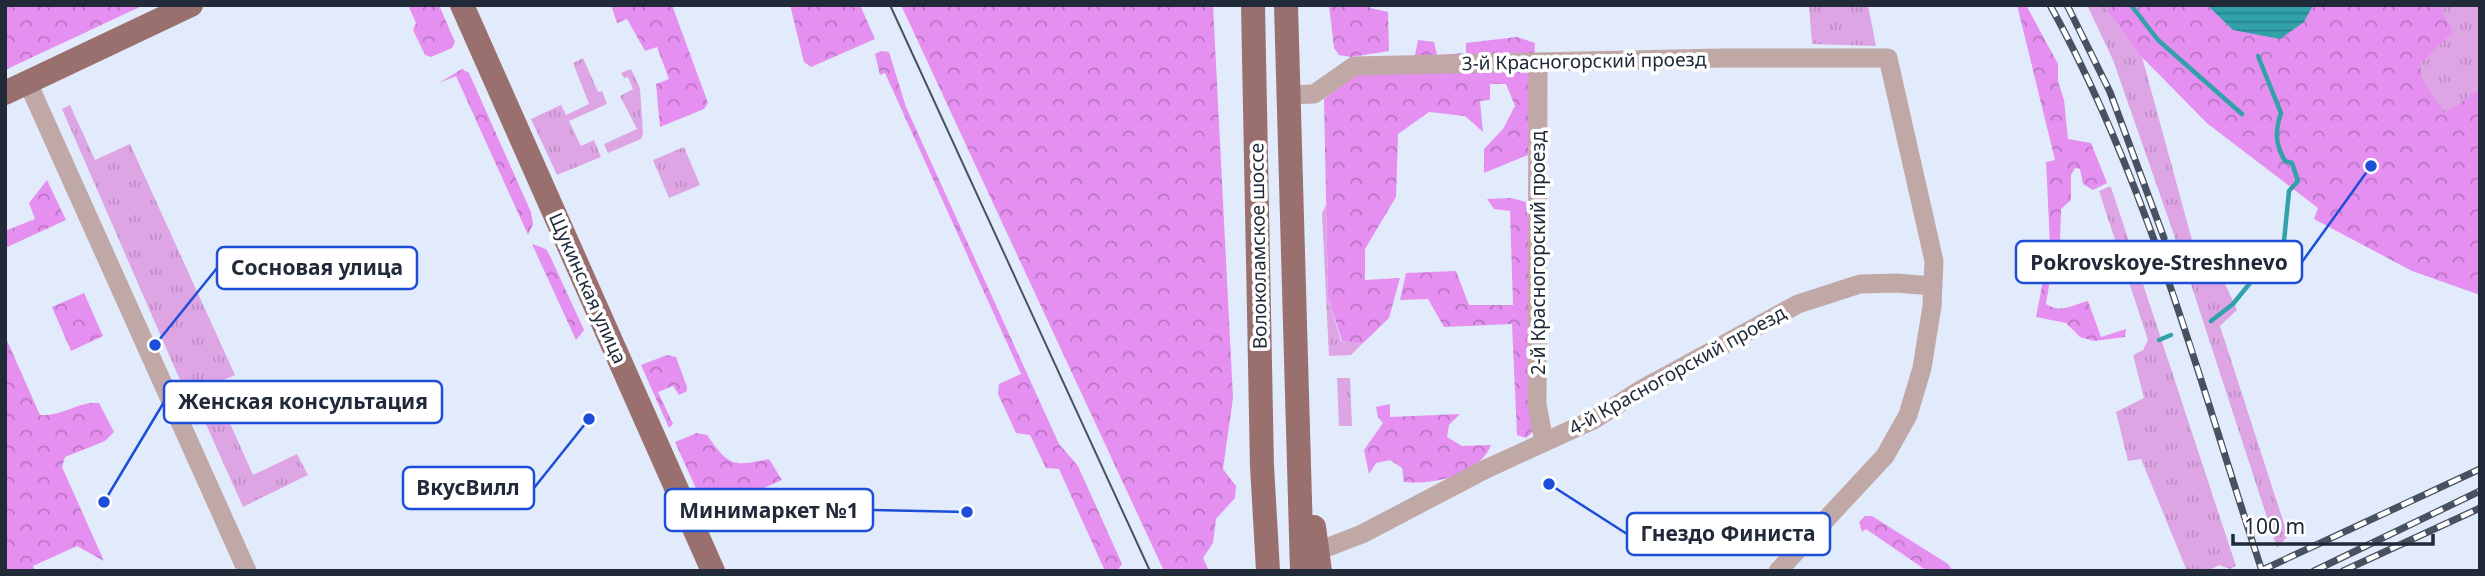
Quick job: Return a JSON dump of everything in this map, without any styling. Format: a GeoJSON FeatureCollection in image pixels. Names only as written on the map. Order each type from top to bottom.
{"type":"FeatureCollection","features":[{"type":"Feature","properties":{"kind":"main road"},"geometry":{"type":"LineString","coordinates":[[5,93],[191,5]]}},
{"type":"Feature","properties":{"kind":"main road","name":"Щукинская улица"},"geometry":{"type":"LineString","coordinates":[[462,5],[713,571]]}},
{"type":"Feature","properties":{"kind":"main road","name":"Волоколамское шоссе"},"geometry":{"type":"LineString","coordinates":[[1253,5],[1263,487],[1268,571]]}},
{"type":"Feature","properties":{"kind":"main road","name":"Волоколамское шоссе"},"geometry":{"type":"LineString","coordinates":[[1286,5],[1301,571]]}},
{"type":"Feature","properties":{"kind":"main road"},"geometry":{"type":"LineString","coordinates":[[1289,90],[1296,5]]}},
{"type":"Feature","properties":{"kind":"main road","name":"Волоколамское шоссе"},"geometry":{"type":"LineString","coordinates":[[1298,419],[1319,561]]}},
{"type":"Feature","properties":{"kind":"main road","name":"Волоколамское шоссе"},"geometry":{"type":"LineString","coordinates":[[1259,571],[1263,487]]}},
{"type":"Feature","properties":{"kind":"street","name":"3-й Красногорский проезд"},"geometry":{"type":"LineString","coordinates":[[1289,90],[1314,94],[1354,66],[1721,58],[1888,58],[1930,232],[1933,286]]}},
{"type":"Feature","properties":{"kind":"street","name":"2-й Красногорский проезд"},"geometry":{"type":"LineString","coordinates":[[1538,63],[1537,404],[1544,442]]}},
{"type":"Feature","properties":{"kind":"street"},"geometry":{"type":"LineString","coordinates":[[28,83],[247,571]]}},
{"type":"Feature","properties":{"kind":"street","name":"4-й Красногорский проезд"},"geometry":{"type":"LineString","coordinates":[[1319,561],[1331,548],[1486,468],[1595,419],[1642,389],[1808,300],[1860,284],[1896,282],[1933,286]]}},
{"type":"Feature","properties":{"kind":"street"},"geometry":{"type":"LineString","coordinates":[[1778,571],[1873,472],[1898,437],[1922,368],[1933,286]]}},
{"type":"Feature","properties":{"kind":"green space"},"geometry":{"type":"Polygon","coordinates":[[[5,5],[144,5],[5,70],[5,5]]]}},
{"type":"Feature","properties":{"kind":"green space"},"geometry":{"type":"Polygon","coordinates":[[[408,5],[439,5],[455,42],[452,48],[431,57],[425,55],[413,30],[416,23],[408,5]]]}},
{"type":"Feature","properties":{"kind":"green space"},"geometry":{"type":"Polygon","coordinates":[[[611,5],[672,5],[708,103],[704,109],[660,127],[656,84],[669,79],[657,47],[645,51],[627,19],[617,23],[611,5]]]}},
{"type":"Feature","properties":{"kind":"green space"},"geometry":{"type":"Polygon","coordinates":[[[790,5],[860,5],[875,39],[811,67],[804,62],[790,5]]]}},
{"type":"Feature","properties":{"kind":"green space"},"geometry":{"type":"Polygon","coordinates":[[[901,5],[1213,5],[1233,398],[1223,469],[1236,486],[1235,498],[1216,519],[1213,543],[1203,558],[1209,571],[1164,571],[901,5]]]}},
{"type":"Feature","properties":{"kind":"green space"},"geometry":{"type":"Polygon","coordinates":[[[1329,5],[1370,5],[1370,8],[1388,12],[1389,51],[1351,57],[1339,55],[1334,48],[1329,5]]]}},
{"type":"Feature","properties":{"kind":"green space"},"geometry":{"type":"Polygon","coordinates":[[[1809,5],[1868,5],[1876,46],[1812,44],[1809,5]]]}},
{"type":"Feature","properties":{"kind":"green space"},"geometry":{"type":"Polygon","coordinates":[[[2017,5],[2026,5],[2058,64],[2058,81],[2064,100],[2068,139],[2091,143],[2107,183],[2093,190],[2083,184],[2080,169],[2075,168],[2071,175],[2071,200],[2061,209],[2059,275],[2050,279],[2046,304],[2062,308],[2088,301],[2101,337],[2126,329],[2125,337],[2094,341],[2080,337],[2066,323],[2036,317],[2050,244],[2046,162],[2055,160],[2017,5]]]}},
{"type":"Feature","properties":{"kind":"green space"},"geometry":{"type":"Polygon","coordinates":[[[2087,5],[2480,5],[2480,285],[2208,124],[2142,57],[2204,284],[2223,279],[2237,310],[2220,326],[2288,536],[2277,548],[2188,275],[2113,60],[2087,5]]]}},
{"type":"Feature","properties":{"kind":"green space"},"geometry":{"type":"Polygon","coordinates":[[[2104,5],[2207,5],[2233,30],[2279,39],[2304,22],[2313,5],[2439,5],[2453,32],[2420,64],[2422,79],[2445,113],[2480,89],[2480,295],[2412,271],[2314,219],[2318,208],[2208,124],[2141,56],[2104,5]]]}},
{"type":"Feature","properties":{"kind":"green space"},"geometry":{"type":"Polygon","coordinates":[[[1517,37],[1535,43],[1528,155],[1484,173],[1484,149],[1503,129],[1515,106],[1506,84],[1490,84],[1490,100],[1480,101],[1483,132],[1465,116],[1429,112],[1398,134],[1396,197],[1365,249],[1365,280],[1400,278],[1389,318],[1362,344],[1342,341],[1328,297],[1324,99],[1361,71],[1412,70],[1418,40],[1434,42],[1437,55],[1466,53],[1466,43],[1517,37]]]}},
{"type":"Feature","properties":{"kind":"green space"},"geometry":{"type":"Polygon","coordinates":[[[881,51],[889,52],[906,107],[1059,444],[1078,466],[1122,564],[1117,571],[1105,571],[1059,469],[1046,468],[1030,435],[1016,433],[998,394],[999,384],[1021,374],[885,73],[880,75],[875,54],[881,51]]]}},
{"type":"Feature","properties":{"kind":"green space"},"geometry":{"type":"Polygon","coordinates":[[[583,58],[598,92],[602,91],[607,104],[569,121],[581,146],[594,140],[601,157],[557,175],[531,119],[561,105],[566,115],[589,104],[573,63],[583,58]]]}},
{"type":"Feature","properties":{"kind":"green space"},"geometry":{"type":"Polygon","coordinates":[[[462,69],[469,73],[531,212],[533,224],[528,235],[456,76],[439,83],[462,69]]]}},
{"type":"Feature","properties":{"kind":"green space"},"geometry":{"type":"Polygon","coordinates":[[[631,69],[640,88],[643,133],[641,139],[608,153],[604,144],[637,129],[620,96],[633,89],[628,77],[624,78],[621,73],[631,69]]]}},
{"type":"Feature","properties":{"kind":"green space"},"geometry":{"type":"Polygon","coordinates":[[[70,105],[95,160],[130,144],[235,375],[187,396],[62,109],[70,105]]]}},
{"type":"Feature","properties":{"kind":"green space"},"geometry":{"type":"Polygon","coordinates":[[[684,147],[700,185],[669,198],[653,160],[684,147]]]}},
{"type":"Feature","properties":{"kind":"green space"},"geometry":{"type":"Polygon","coordinates":[[[47,180],[66,220],[5,248],[5,231],[35,219],[29,203],[47,180]]]}},
{"type":"Feature","properties":{"kind":"green space"},"geometry":{"type":"Polygon","coordinates":[[[2111,187],[2236,566],[2230,569],[2219,565],[2208,571],[2187,571],[2141,459],[2128,461],[2116,412],[2144,398],[2133,355],[2143,350],[2148,340],[2099,191],[2111,187]]]}},
{"type":"Feature","properties":{"kind":"green space"},"geometry":{"type":"Polygon","coordinates":[[[1511,198],[1526,202],[1528,217],[1535,430],[1526,438],[1517,435],[1512,324],[1444,327],[1428,299],[1400,300],[1406,273],[1456,271],[1469,305],[1513,305],[1510,211],[1494,209],[1487,199],[1511,198]]]}},
{"type":"Feature","properties":{"kind":"green space"},"geometry":{"type":"Polygon","coordinates":[[[1326,205],[1328,297],[1341,341],[1362,344],[1351,355],[1329,356],[1322,213],[1326,205]]]}},
{"type":"Feature","properties":{"kind":"green space"},"geometry":{"type":"Polygon","coordinates":[[[532,244],[546,249],[584,330],[576,340],[532,244]]]}},
{"type":"Feature","properties":{"kind":"green space"},"geometry":{"type":"Polygon","coordinates":[[[84,293],[103,336],[71,351],[52,307],[84,293]]]}},
{"type":"Feature","properties":{"kind":"green space"},"geometry":{"type":"Polygon","coordinates":[[[5,336],[40,415],[56,414],[84,404],[99,403],[114,432],[105,441],[65,457],[62,467],[104,561],[77,546],[33,566],[35,571],[5,571],[5,336]]]}},
{"type":"Feature","properties":{"kind":"green space"},"geometry":{"type":"Polygon","coordinates":[[[667,355],[676,357],[687,387],[687,391],[679,395],[673,386],[658,392],[673,424],[669,428],[641,365],[667,355]]]}},
{"type":"Feature","properties":{"kind":"green space"},"geometry":{"type":"Polygon","coordinates":[[[1337,378],[1350,378],[1352,426],[1339,426],[1337,378]]]}},
{"type":"Feature","properties":{"kind":"green space"},"geometry":{"type":"Polygon","coordinates":[[[221,403],[253,475],[297,454],[308,475],[243,507],[205,422],[196,425],[192,416],[221,403]]]}},
{"type":"Feature","properties":{"kind":"green space"},"geometry":{"type":"Polygon","coordinates":[[[1390,404],[1390,417],[1460,414],[1449,425],[1447,437],[1462,446],[1491,445],[1477,464],[1441,480],[1404,482],[1402,468],[1390,460],[1376,463],[1369,474],[1364,450],[1383,423],[1378,417],[1376,407],[1390,404]]]}},
{"type":"Feature","properties":{"kind":"green space"},"geometry":{"type":"Polygon","coordinates":[[[697,433],[707,435],[732,462],[747,463],[769,459],[782,480],[707,513],[675,442],[697,433]]]}},
{"type":"Feature","properties":{"kind":"green space"},"geometry":{"type":"Polygon","coordinates":[[[1865,516],[1872,516],[1948,564],[1953,571],[1927,571],[1866,529],[1862,532],[1859,522],[1865,516]]]}},
{"type":"Feature","properties":{"kind":"water"},"geometry":{"type":"Polygon","coordinates":[[[2207,5],[2313,5],[2304,22],[2280,39],[2233,30],[2207,5]]]}},
{"type":"Feature","properties":{"kind":"waterway"},"geometry":{"type":"LineString","coordinates":[[2131,5],[2158,40],[2242,114]]}},
{"type":"Feature","properties":{"kind":"waterway"},"geometry":{"type":"LineString","coordinates":[[2211,321],[2233,304],[2284,241],[2289,191],[2298,181],[2292,163],[2285,161],[2279,149],[2277,132],[2281,113],[2258,56]]}},
{"type":"Feature","properties":{"kind":"waterway"},"geometry":{"type":"LineString","coordinates":[[2159,340],[2171,335]]}},
{"type":"Feature","properties":{"kind":"tram line"},"geometry":{"type":"LineString","coordinates":[[890,5],[1150,571]]}},
{"type":"Feature","properties":{"kind":"railway"},"geometry":{"type":"LineString","coordinates":[[2050,5],[2085,72],[2144,212],[2262,571]]}},
{"type":"Feature","properties":{"kind":"railway"},"geometry":{"type":"LineString","coordinates":[[2067,5],[2110,92],[2164,238]]}},
{"type":"Feature","properties":{"kind":"railway"},"geometry":{"type":"LineString","coordinates":[[2260,571],[2480,469]]}},
{"type":"Feature","properties":{"kind":"railway"},"geometry":{"type":"LineString","coordinates":[[2314,571],[2480,491]]}},
{"type":"Feature","properties":{"kind":"railway"},"geometry":{"type":"LineString","coordinates":[[2343,571],[2480,508]]}},
{"type":"Feature","properties":{"kind":"place","name":"Pokrovskoye-Streshnevo"},"geometry":{"type":"Point","coordinates":[2371,166]}},
{"type":"Feature","properties":{"kind":"place","name":"Сосновая улица"},"geometry":{"type":"Point","coordinates":[155,345]}},
{"type":"Feature","properties":{"kind":"place","name":"ВкусВилл"},"geometry":{"type":"Point","coordinates":[589,419]}},
{"type":"Feature","properties":{"kind":"place","name":"Гнездо Финиста"},"geometry":{"type":"Point","coordinates":[1549,484]}},
{"type":"Feature","properties":{"kind":"place","name":"Женская консультация"},"geometry":{"type":"Point","coordinates":[104,502]}},
{"type":"Feature","properties":{"kind":"place","name":"Минимаркет №1"},"geometry":{"type":"Point","coordinates":[967,512]}}]}
